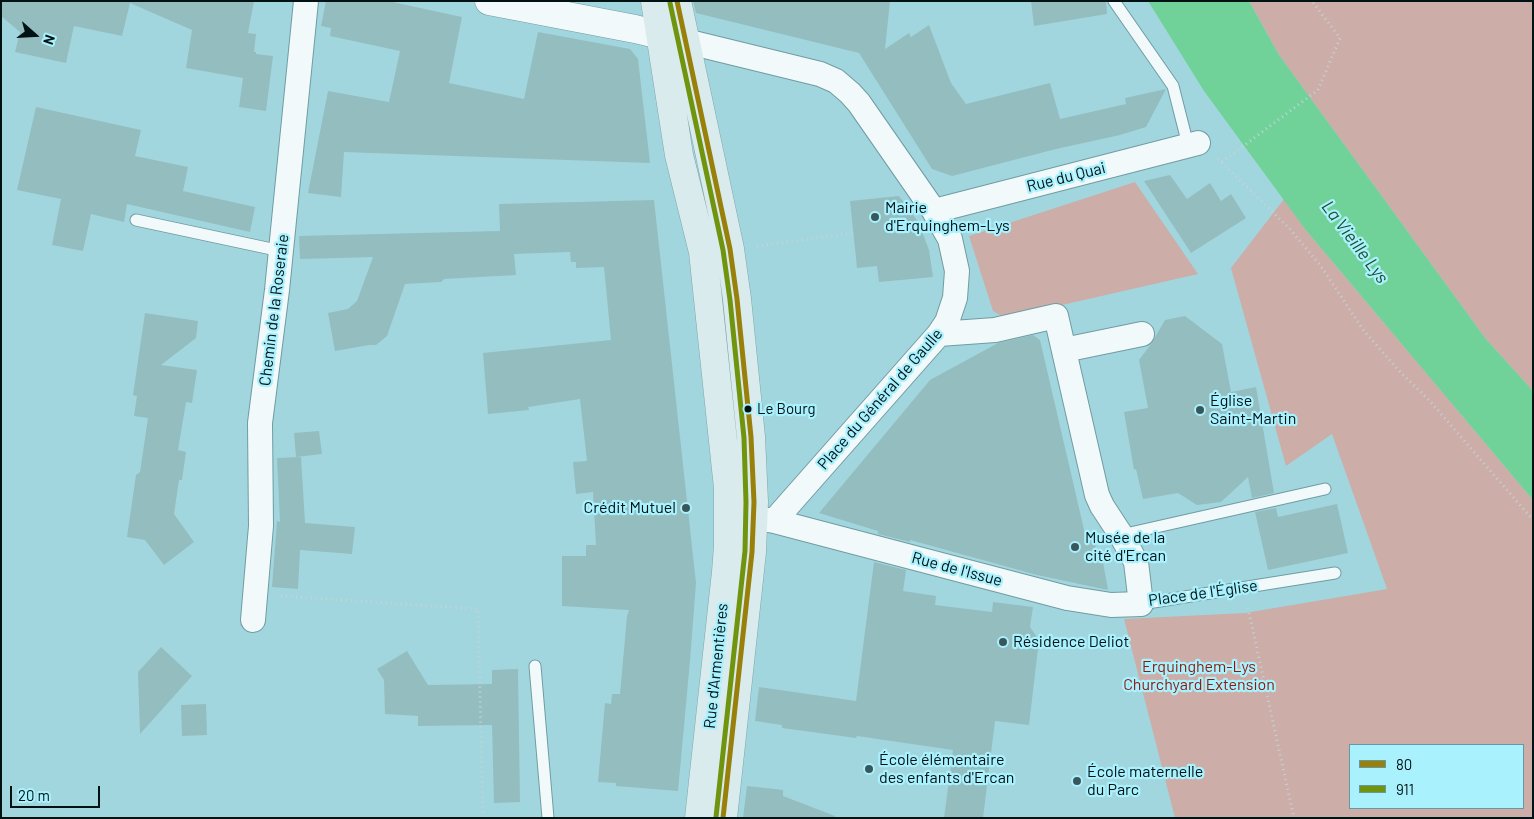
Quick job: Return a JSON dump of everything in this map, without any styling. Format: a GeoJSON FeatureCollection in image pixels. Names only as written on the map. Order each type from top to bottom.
{"type":"FeatureCollection","features":[{"type":"Feature","properties":{"kind":"main road"},"geometry":{"type":"LineString","coordinates":[[655,1],[673,38],[730,249],[751,437],[752,517]]}},
{"type":"Feature","properties":{"kind":"main road"},"geometry":{"type":"LineString","coordinates":[[677,1],[673,38],[678,154],[703,252],[728,488],[752,517]]}},
{"type":"Feature","properties":{"kind":"main road","name":"Rue d'Armentières"},"geometry":{"type":"LineString","coordinates":[[699,818],[726,572],[752,517]]}},
{"type":"Feature","properties":{"kind":"main road","name":"Rue d'Armentières"},"geometry":{"type":"LineString","coordinates":[[723,818],[749,581],[752,517]]}},
{"type":"Feature","properties":{"kind":"street","name":"Chemin de la Roseraie"},"geometry":{"type":"LineString","coordinates":[[253,620],[262,510],[260,423],[281,251],[306,1]]}},
{"type":"Feature","properties":{"kind":"street"},"geometry":{"type":"LineString","coordinates":[[492,2],[673,38]]}},
{"type":"Feature","properties":{"kind":"street","name":"Place du Général de Gaulle"},"geometry":{"type":"LineString","coordinates":[[673,38],[804,69],[836,81],[860,103],[934,210],[950,239],[957,271],[955,298],[946,322],[939,334],[752,517]]}},
{"type":"Feature","properties":{"kind":"street","name":"Rue du Quai"},"geometry":{"type":"LineString","coordinates":[[934,210],[1193,144]]}},
{"type":"Feature","properties":{"kind":"street","name":"Place de l'Église"},"geometry":{"type":"LineString","coordinates":[[939,334],[995,330],[1056,316],[1097,495],[1136,562],[1141,604]]}},
{"type":"Feature","properties":{"kind":"street"},"geometry":{"type":"LineString","coordinates":[[1064,350],[1142,334]]}},
{"type":"Feature","properties":{"kind":"street","name":"Rue de l'Issue"},"geometry":{"type":"LineString","coordinates":[[752,517],[1067,598],[1111,605],[1141,604]]}},
{"type":"Feature","properties":{"kind":"lane"},"geometry":{"type":"LineString","coordinates":[[1114,1],[1174,86],[1193,144]]}},
{"type":"Feature","properties":{"kind":"lane"},"geometry":{"type":"LineString","coordinates":[[136,220],[281,251]]}},
{"type":"Feature","properties":{"kind":"lane"},"geometry":{"type":"LineString","coordinates":[[1121,535],[1325,489]]}},
{"type":"Feature","properties":{"kind":"lane","name":"Place de l'Église"},"geometry":{"type":"LineString","coordinates":[[1141,604],[1335,573]]}},
{"type":"Feature","properties":{"kind":"lane"},"geometry":{"type":"LineString","coordinates":[[535,666],[548,818]]}},
{"type":"Feature","properties":{"kind":"path"},"geometry":{"type":"LineString","coordinates":[[1312,1],[1340,38],[1318,90],[1222,162],[1289,228],[1320,265],[1364,331],[1402,374],[1429,400],[1533,520]]}},
{"type":"Feature","properties":{"kind":"path"},"geometry":{"type":"LineString","coordinates":[[730,249],[853,233]]}},
{"type":"Feature","properties":{"kind":"path"},"geometry":{"type":"LineString","coordinates":[[1243,588],[1294,818]]}},
{"type":"Feature","properties":{"kind":"path"},"geometry":{"type":"LineString","coordinates":[[255,594],[478,609],[483,818]]}},
{"type":"Feature","properties":{"kind":"green space"},"geometry":{"type":"Polygon","coordinates":[[[1249,1],[1533,1],[1533,391],[1485,338],[1279,55],[1249,1]]]}},
{"type":"Feature","properties":{"kind":"green space"},"geometry":{"type":"Polygon","coordinates":[[[1135,182],[1198,274],[1005,318],[993,311],[969,236],[1135,182]]]}},
{"type":"Feature","properties":{"kind":"green space","name":"Erquinghem-Lys Churchyard Extension"},"geometry":{"type":"Polygon","coordinates":[[[1284,199],[1305,229],[1533,500],[1533,818],[1175,818],[1124,619],[1245,613],[1387,589],[1332,434],[1286,466],[1231,268],[1284,199]]]}},
{"type":"Feature","properties":{"kind":"water","name":"La Vieille Lys"},"geometry":{"type":"Polygon","coordinates":[[[1148,1],[1249,1],[1279,55],[1485,338],[1533,391],[1533,500],[1305,229],[1204,91],[1148,1]]]}},
{"type":"Feature","properties":{"kind":"building"},"geometry":{"type":"Polygon","coordinates":[[[1,1],[254,1],[248,33],[256,34],[254,52],[256,54],[273,56],[266,111],[239,107],[243,78],[186,68],[192,30],[130,3],[122,36],[74,26],[66,63],[15,52],[20,32],[1,16],[1,1]]]}},
{"type":"Feature","properties":{"kind":"building"},"geometry":{"type":"Polygon","coordinates":[[[326,1],[388,1],[462,17],[449,83],[524,99],[538,32],[630,49],[638,59],[650,163],[344,152],[341,197],[308,193],[328,91],[389,102],[400,51],[330,36],[331,28],[321,26],[326,1]]]}},
{"type":"Feature","properties":{"kind":"building"},"geometry":{"type":"Polygon","coordinates":[[[693,1],[890,1],[885,49],[909,33],[911,37],[929,25],[951,83],[966,104],[1050,83],[1060,119],[1126,104],[1125,98],[1166,89],[1146,127],[952,176],[932,169],[859,53],[696,13],[693,1]]]}},
{"type":"Feature","properties":{"kind":"building"},"geometry":{"type":"Polygon","coordinates":[[[1031,1],[1106,1],[1107,14],[1034,26],[1031,1]]]}},
{"type":"Feature","properties":{"kind":"building"},"geometry":{"type":"Polygon","coordinates":[[[36,107],[141,130],[135,156],[188,167],[183,191],[255,207],[250,232],[127,204],[124,222],[91,214],[83,251],[52,245],[61,199],[17,190],[36,107]]]}},
{"type":"Feature","properties":{"kind":"building"},"geometry":{"type":"Polygon","coordinates":[[[1170,175],[1187,199],[1210,183],[1221,201],[1231,194],[1246,218],[1191,253],[1144,181],[1170,175]]]}},
{"type":"Feature","properties":{"kind":"building"},"geometry":{"type":"Polygon","coordinates":[[[899,196],[916,219],[923,234],[929,250],[933,277],[879,282],[877,266],[857,268],[850,201],[899,196]]]}},
{"type":"Feature","properties":{"kind":"building"},"geometry":{"type":"Polygon","coordinates":[[[654,200],[696,583],[678,791],[616,786],[616,783],[598,782],[605,703],[611,704],[612,694],[620,694],[629,610],[562,606],[562,556],[586,556],[586,545],[596,545],[593,492],[576,494],[573,462],[587,461],[580,399],[528,407],[529,410],[488,414],[483,353],[611,340],[604,267],[576,268],[576,262],[571,262],[570,252],[514,254],[516,275],[444,279],[441,282],[405,284],[387,336],[376,345],[335,351],[328,313],[348,309],[357,301],[373,257],[300,259],[299,236],[500,231],[499,204],[654,200]]]}},
{"type":"Feature","properties":{"kind":"building"},"geometry":{"type":"Polygon","coordinates":[[[145,313],[198,321],[196,338],[161,365],[197,370],[192,403],[186,402],[178,450],[186,452],[182,480],[179,480],[174,514],[194,542],[164,565],[145,540],[127,537],[136,475],[140,472],[148,418],[134,416],[137,396],[133,395],[145,313]]]}},
{"type":"Feature","properties":{"kind":"building","name":"Église Saint-Martin"},"geometry":{"type":"Polygon","coordinates":[[[1185,316],[1222,344],[1231,392],[1256,387],[1274,493],[1252,498],[1248,477],[1221,502],[1197,505],[1178,493],[1143,499],[1136,469],[1134,470],[1124,412],[1148,408],[1139,360],[1165,320],[1185,316]]]}},
{"type":"Feature","properties":{"kind":"building"},"geometry":{"type":"Polygon","coordinates":[[[1033,335],[1040,340],[1086,538],[1097,540],[1093,559],[1103,562],[1108,590],[1037,575],[910,540],[910,542],[878,534],[878,531],[819,513],[930,380],[998,343],[1033,335]]]}},
{"type":"Feature","properties":{"kind":"building"},"geometry":{"type":"Polygon","coordinates":[[[319,431],[322,454],[296,457],[294,433],[319,431]]]}},
{"type":"Feature","properties":{"kind":"building"},"geometry":{"type":"Polygon","coordinates":[[[301,457],[305,523],[355,527],[352,554],[300,550],[298,589],[272,587],[277,521],[280,522],[277,458],[301,457]]]}},
{"type":"Feature","properties":{"kind":"building"},"geometry":{"type":"Polygon","coordinates":[[[1337,504],[1348,553],[1268,570],[1255,512],[1276,508],[1278,517],[1337,504]]]}},
{"type":"Feature","properties":{"kind":"building"},"geometry":{"type":"Polygon","coordinates":[[[874,562],[906,570],[903,591],[936,596],[935,605],[992,612],[993,602],[1033,607],[1030,627],[1039,640],[1029,725],[995,721],[983,818],[944,818],[953,750],[857,736],[856,738],[782,728],[782,725],[755,721],[759,687],[856,701],[874,562]]]}},
{"type":"Feature","properties":{"kind":"building"},"geometry":{"type":"Polygon","coordinates":[[[161,647],[192,676],[140,734],[138,672],[161,647]]]}},
{"type":"Feature","properties":{"kind":"building"},"geometry":{"type":"Polygon","coordinates":[[[407,651],[428,685],[492,684],[492,670],[518,669],[520,802],[494,803],[492,725],[418,726],[418,716],[385,714],[384,680],[377,669],[407,651]]]}},
{"type":"Feature","properties":{"kind":"building"},"geometry":{"type":"Polygon","coordinates":[[[206,704],[207,735],[182,736],[181,705],[206,704]]]}},
{"type":"Feature","properties":{"kind":"building"},"geometry":{"type":"Polygon","coordinates":[[[747,786],[783,790],[783,796],[835,816],[835,818],[743,818],[747,786]]]}},
{"type":"Feature","properties":{"kind":"transit line","name":"80"},"geometry":{"type":"LineString","coordinates":[[677,1],[730,249],[751,437],[754,502],[752,552],[723,818]]}},
{"type":"Feature","properties":{"kind":"transit line","name":"911"},"geometry":{"type":"LineString","coordinates":[[670,3],[723,250],[744,438],[745,551],[716,817]]}},
{"type":"Feature","properties":{"kind":"place","name":"Mairie d'Erquinghem-Lys"},"geometry":{"type":"Point","coordinates":[875,217]}},
{"type":"Feature","properties":{"kind":"place","name":"Le Bourg"},"geometry":{"type":"Point","coordinates":[748,409]}},
{"type":"Feature","properties":{"kind":"place","name":"Église Saint-Martin"},"geometry":{"type":"Point","coordinates":[1200,410]}},
{"type":"Feature","properties":{"kind":"place","name":"Crédit Mutuel"},"geometry":{"type":"Point","coordinates":[686,508]}},
{"type":"Feature","properties":{"kind":"place","name":"Musée de la cité d'Ercan"},"geometry":{"type":"Point","coordinates":[1075,547]}},
{"type":"Feature","properties":{"kind":"place","name":"Résidence Deliot"},"geometry":{"type":"Point","coordinates":[1003,642]}},
{"type":"Feature","properties":{"kind":"place","name":"École élémentaire des enfants d'Ercan"},"geometry":{"type":"Point","coordinates":[869,769]}},
{"type":"Feature","properties":{"kind":"place","name":"École maternelle du Parc"},"geometry":{"type":"Point","coordinates":[1077,781]}}]}
